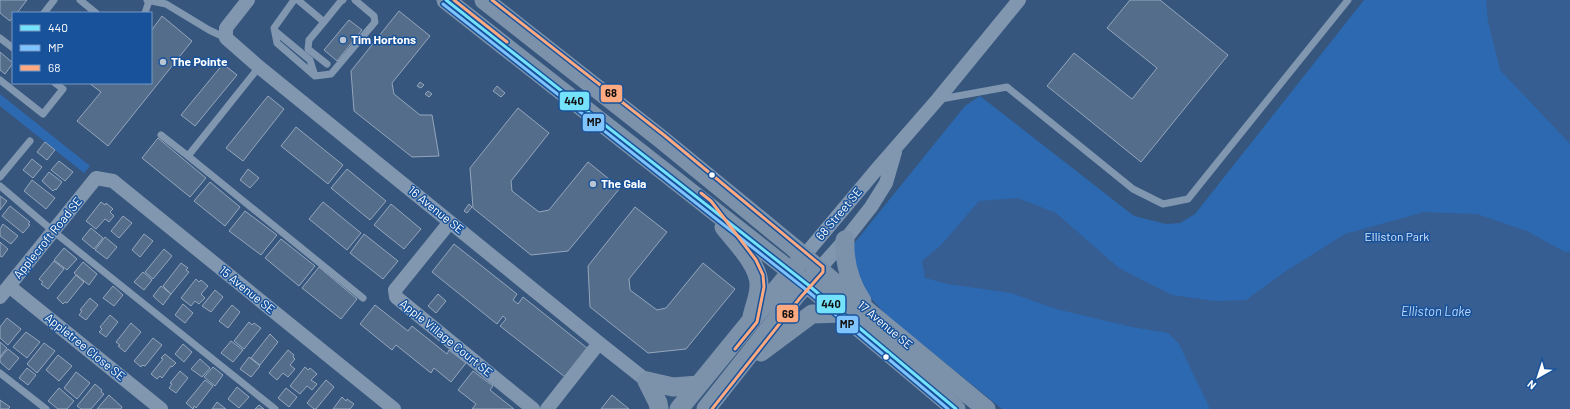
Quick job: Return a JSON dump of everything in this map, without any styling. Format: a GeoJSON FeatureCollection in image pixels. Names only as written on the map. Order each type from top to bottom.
{"type":"FeatureCollection","features":[{"type":"Feature","properties":{"kind":"main road","name":"17 Avenue SE"},"geometry":{"type":"LineString","coordinates":[[446,0],[807,284],[956,409]]}},
{"type":"Feature","properties":{"kind":"main road","name":"17 Avenue SE"},"geometry":{"type":"LineString","coordinates":[[484,0],[661,139],[804,256],[871,314],[986,409]]}},
{"type":"Feature","properties":{"kind":"main road"},"geometry":{"type":"LineString","coordinates":[[707,204],[752,263],[758,276],[759,286],[752,320]]}},
{"type":"Feature","properties":{"kind":"main road"},"geometry":{"type":"LineString","coordinates":[[845,240],[844,256],[850,275],[859,296],[871,314]]}},
{"type":"Feature","properties":{"kind":"main road","name":"68 Street SE"},"geometry":{"type":"LineString","coordinates":[[678,409],[804,256]]}},
{"type":"Feature","properties":{"kind":"main road","name":"68 Street SE"},"geometry":{"type":"LineString","coordinates":[[706,409],[796,295],[819,269]]}},
{"type":"Feature","properties":{"kind":"main road"},"geometry":{"type":"LineString","coordinates":[[738,370],[812,314],[843,313]]}},
{"type":"Feature","properties":{"kind":"main road"},"geometry":{"type":"LineString","coordinates":[[647,381],[673,387],[698,385]]}},
{"type":"Feature","properties":{"kind":"main road"},"geometry":{"type":"LineString","coordinates":[[647,381],[659,409]]}},
{"type":"Feature","properties":{"kind":"street"},"geometry":{"type":"LineString","coordinates":[[226,38],[226,28],[248,0]]}},
{"type":"Feature","properties":{"kind":"street","name":"68 Street SE"},"geometry":{"type":"LineString","coordinates":[[804,256],[938,99],[1019,0]]}},
{"type":"Feature","properties":{"kind":"street","name":"16 Avenue SE"},"geometry":{"type":"LineString","coordinates":[[226,38],[599,344],[647,381]]}},
{"type":"Feature","properties":{"kind":"street","name":"68 Street SE"},"geometry":{"type":"LineString","coordinates":[[819,269],[845,240],[871,207],[886,183],[895,150]]}},
{"type":"Feature","properties":{"kind":"street","name":"Applecroft Road SE"},"geometry":{"type":"LineString","coordinates":[[0,297],[96,178]]}},
{"type":"Feature","properties":{"kind":"street","name":"15 Avenue SE"},"geometry":{"type":"LineString","coordinates":[[96,178],[113,181],[394,409]]}},
{"type":"Feature","properties":{"kind":"street","name":"Apple Village Court SE"},"geometry":{"type":"LineString","coordinates":[[450,222],[395,290],[396,297],[533,409]]}},
{"type":"Feature","properties":{"kind":"street","name":"Appletree Close SE"},"geometry":{"type":"LineString","coordinates":[[9,286],[161,409]]}},
{"type":"Feature","properties":{"kind":"street"},"geometry":{"type":"LineString","coordinates":[[547,409],[599,344]]}},
{"type":"Feature","properties":{"kind":"lane"},"geometry":{"type":"LineString","coordinates":[[45,12],[54,0]]}},
{"type":"Feature","properties":{"kind":"lane"},"geometry":{"type":"LineString","coordinates":[[80,0],[95,12]]}},
{"type":"Feature","properties":{"kind":"lane"},"geometry":{"type":"LineString","coordinates":[[294,0],[274,28],[277,43],[315,76],[331,74],[375,22],[374,16],[354,0]]}},
{"type":"Feature","properties":{"kind":"lane"},"geometry":{"type":"LineString","coordinates":[[298,0],[324,22]]}},
{"type":"Feature","properties":{"kind":"lane"},"geometry":{"type":"LineString","coordinates":[[327,64],[308,49],[309,40],[343,0]]}},
{"type":"Feature","properties":{"kind":"lane"},"geometry":{"type":"LineString","coordinates":[[938,99],[1007,87],[1133,189],[1162,204],[1188,199],[1348,0]]}},
{"type":"Feature","properties":{"kind":"lane"},"geometry":{"type":"LineString","coordinates":[[144,12],[148,1],[166,4],[226,38]]}},
{"type":"Feature","properties":{"kind":"lane"},"geometry":{"type":"LineString","coordinates":[[0,38],[12,47]]}},
{"type":"Feature","properties":{"kind":"lane"},"geometry":{"type":"LineString","coordinates":[[188,156],[260,67]]}},
{"type":"Feature","properties":{"kind":"lane"},"geometry":{"type":"LineString","coordinates":[[0,80],[43,114],[63,89],[56,84]]}},
{"type":"Feature","properties":{"kind":"lane"},"geometry":{"type":"LineString","coordinates":[[161,135],[363,298]]}},
{"type":"Feature","properties":{"kind":"lane"},"geometry":{"type":"LineString","coordinates":[[0,178],[30,141]]}},
{"type":"Feature","properties":{"kind":"lane"},"geometry":{"type":"LineString","coordinates":[[0,186],[275,409]]}},
{"type":"Feature","properties":{"kind":"lane"},"geometry":{"type":"LineString","coordinates":[[0,373],[46,409]]}},
{"type":"Feature","properties":{"kind":"green space","name":"Elliston Park"},"geometry":{"type":"Polygon","coordinates":[[[1364,0],[1570,0],[1570,409],[1002,409],[886,315],[860,286],[852,246],[965,106],[980,96],[1134,216],[1166,224],[1180,223],[1195,214],[1364,0]]]}},
{"type":"Feature","properties":{"kind":"green space"},"geometry":{"type":"Polygon","coordinates":[[[0,94],[90,166],[84,173],[0,106],[0,94]]]}},
{"type":"Feature","properties":{"kind":"water"},"geometry":{"type":"Polygon","coordinates":[[[1486,0],[1570,0],[1570,144],[1500,70],[1488,22],[1486,0]]]}},
{"type":"Feature","properties":{"kind":"water","name":"Elliston Lake"},"geometry":{"type":"Polygon","coordinates":[[[1018,198],[1056,213],[1119,268],[1172,295],[1215,301],[1246,300],[1283,273],[1345,234],[1424,212],[1477,214],[1527,231],[1565,252],[1570,251],[1570,409],[1210,409],[1179,344],[1168,333],[1132,327],[1056,309],[1011,293],[948,284],[925,278],[922,261],[941,245],[979,201],[1018,198]]]}},
{"type":"Feature","properties":{"kind":"building"},"geometry":{"type":"Polygon","coordinates":[[[0,0],[27,0],[18,12],[12,12],[12,18],[10,21],[0,13],[0,0]]]}},
{"type":"Feature","properties":{"kind":"building"},"geometry":{"type":"Polygon","coordinates":[[[1130,0],[1160,0],[1228,55],[1141,162],[1047,86],[1074,53],[1132,99],[1157,68],[1107,28],[1130,0]]]}},
{"type":"Feature","properties":{"kind":"building"},"geometry":{"type":"Polygon","coordinates":[[[399,11],[430,36],[392,83],[394,94],[420,115],[432,115],[439,156],[412,157],[354,111],[351,71],[399,11]]]}},
{"type":"Feature","properties":{"kind":"building","name":"The Pointe"},"geometry":{"type":"Polygon","coordinates":[[[162,16],[192,41],[108,146],[77,121],[101,92],[90,84],[152,84],[152,30],[162,16]]]}},
{"type":"Feature","properties":{"kind":"building","name":"Tim Hortons"},"geometry":{"type":"Polygon","coordinates":[[[349,20],[362,30],[337,61],[324,50],[349,20]]]}},
{"type":"Feature","properties":{"kind":"building"},"geometry":{"type":"Polygon","coordinates":[[[0,52],[12,62],[12,64],[5,74],[0,70],[0,52]]]}},
{"type":"Feature","properties":{"kind":"building"},"geometry":{"type":"Polygon","coordinates":[[[223,64],[237,75],[195,126],[181,115],[223,64]]]}},
{"type":"Feature","properties":{"kind":"building"},"geometry":{"type":"Polygon","coordinates":[[[420,82],[424,85],[421,88],[417,86],[420,82]]]}},
{"type":"Feature","properties":{"kind":"building"},"geometry":{"type":"Polygon","coordinates":[[[497,86],[505,93],[501,97],[493,91],[497,86]]]}},
{"type":"Feature","properties":{"kind":"building"},"geometry":{"type":"Polygon","coordinates":[[[428,91],[432,94],[429,97],[425,94],[428,91]]]}},
{"type":"Feature","properties":{"kind":"building"},"geometry":{"type":"Polygon","coordinates":[[[268,96],[284,109],[243,161],[226,148],[268,96]]]}},
{"type":"Feature","properties":{"kind":"building","name":"The Gala"},"geometry":{"type":"Polygon","coordinates":[[[518,108],[549,133],[511,181],[512,191],[539,212],[549,210],[588,162],[620,188],[568,251],[531,255],[473,208],[470,168],[518,108]]]}},
{"type":"Feature","properties":{"kind":"building"},"geometry":{"type":"Polygon","coordinates":[[[296,127],[343,165],[328,184],[281,146],[296,127]]]}},
{"type":"Feature","properties":{"kind":"building"},"geometry":{"type":"Polygon","coordinates":[[[158,138],[206,178],[190,197],[142,158],[158,138]]]}},
{"type":"Feature","properties":{"kind":"building"},"geometry":{"type":"Polygon","coordinates":[[[45,142],[55,150],[47,160],[37,152],[45,142]]]}},
{"type":"Feature","properties":{"kind":"building"},"geometry":{"type":"Polygon","coordinates":[[[32,159],[42,167],[33,178],[23,170],[32,159]]]}},
{"type":"Feature","properties":{"kind":"building"},"geometry":{"type":"Polygon","coordinates":[[[59,161],[73,172],[65,181],[51,170],[59,161]]]}},
{"type":"Feature","properties":{"kind":"building"},"geometry":{"type":"Polygon","coordinates":[[[248,169],[259,178],[250,188],[240,180],[248,169]]]}},
{"type":"Feature","properties":{"kind":"building"},"geometry":{"type":"Polygon","coordinates":[[[347,169],[386,201],[370,220],[331,188],[347,169]]]}},
{"type":"Feature","properties":{"kind":"building"},"geometry":{"type":"Polygon","coordinates":[[[49,172],[62,182],[56,190],[55,189],[53,191],[42,181],[49,172]]]}},
{"type":"Feature","properties":{"kind":"building"},"geometry":{"type":"Polygon","coordinates":[[[32,180],[55,198],[46,209],[24,191],[32,180]]]}},
{"type":"Feature","properties":{"kind":"building"},"geometry":{"type":"Polygon","coordinates":[[[210,182],[240,207],[225,226],[194,201],[210,182]]]}},
{"type":"Feature","properties":{"kind":"building"},"geometry":{"type":"Polygon","coordinates":[[[0,196],[7,201],[0,210],[0,196]]]}},
{"type":"Feature","properties":{"kind":"building"},"geometry":{"type":"Polygon","coordinates":[[[101,202],[105,205],[106,203],[113,209],[110,212],[114,216],[109,222],[105,219],[96,229],[86,221],[101,202]]]}},
{"type":"Feature","properties":{"kind":"building"},"geometry":{"type":"Polygon","coordinates":[[[323,202],[361,233],[347,250],[309,219],[323,202]]]}},
{"type":"Feature","properties":{"kind":"building"},"geometry":{"type":"Polygon","coordinates":[[[391,204],[421,229],[404,249],[374,225],[391,204]]]}},
{"type":"Feature","properties":{"kind":"building"},"geometry":{"type":"Polygon","coordinates":[[[469,204],[472,207],[467,213],[464,211],[469,204]]]}},
{"type":"Feature","properties":{"kind":"building"},"geometry":{"type":"Polygon","coordinates":[[[10,206],[30,222],[28,224],[30,225],[23,233],[2,216],[10,206]]]}},
{"type":"Feature","properties":{"kind":"building","name":"The Gala"},"geometry":{"type":"Polygon","coordinates":[[[635,207],[667,232],[629,279],[630,290],[657,310],[666,308],[703,263],[735,289],[686,349],[648,353],[590,307],[588,266],[635,207]]]}},
{"type":"Feature","properties":{"kind":"building"},"geometry":{"type":"Polygon","coordinates":[[[245,211],[277,235],[261,255],[229,231],[245,211]]]}},
{"type":"Feature","properties":{"kind":"building"},"geometry":{"type":"Polygon","coordinates":[[[123,216],[132,223],[119,238],[111,231],[123,216]]]}},
{"type":"Feature","properties":{"kind":"building"},"geometry":{"type":"Polygon","coordinates":[[[3,224],[18,236],[11,244],[0,236],[0,229],[3,224]]]}},
{"type":"Feature","properties":{"kind":"building"},"geometry":{"type":"Polygon","coordinates":[[[91,228],[103,238],[94,249],[82,239],[91,228]]]}},
{"type":"Feature","properties":{"kind":"building"},"geometry":{"type":"Polygon","coordinates":[[[144,234],[153,241],[140,257],[132,250],[144,234]]]}},
{"type":"Feature","properties":{"kind":"building"},"geometry":{"type":"Polygon","coordinates":[[[364,234],[398,261],[383,279],[350,253],[364,234]]]}},
{"type":"Feature","properties":{"kind":"building"},"geometry":{"type":"Polygon","coordinates":[[[105,237],[117,247],[107,259],[95,250],[105,237]]]}},
{"type":"Feature","properties":{"kind":"building"},"geometry":{"type":"Polygon","coordinates":[[[281,239],[315,266],[299,286],[265,258],[281,239]]]}},
{"type":"Feature","properties":{"kind":"building"},"geometry":{"type":"Polygon","coordinates":[[[0,242],[8,249],[2,257],[0,256],[0,242]]]}},
{"type":"Feature","properties":{"kind":"building"},"geometry":{"type":"Polygon","coordinates":[[[454,244],[517,294],[513,300],[518,304],[523,297],[587,348],[565,377],[500,326],[506,319],[503,316],[497,324],[432,272],[454,244]]]}},
{"type":"Feature","properties":{"kind":"building"},"geometry":{"type":"Polygon","coordinates":[[[64,248],[77,259],[67,270],[54,260],[64,248]]]}},
{"type":"Feature","properties":{"kind":"building"},"geometry":{"type":"Polygon","coordinates":[[[164,249],[172,256],[153,279],[145,272],[164,249]]]}},
{"type":"Feature","properties":{"kind":"building"},"geometry":{"type":"Polygon","coordinates":[[[54,261],[64,269],[48,289],[41,284],[43,282],[39,279],[54,261]]]}},
{"type":"Feature","properties":{"kind":"building"},"geometry":{"type":"Polygon","coordinates":[[[83,262],[97,274],[89,285],[74,273],[83,262]]]}},
{"type":"Feature","properties":{"kind":"building"},"geometry":{"type":"Polygon","coordinates":[[[181,263],[188,268],[186,270],[189,272],[171,294],[163,286],[181,263]]]}},
{"type":"Feature","properties":{"kind":"building"},"geometry":{"type":"Polygon","coordinates":[[[319,267],[357,299],[341,319],[302,288],[319,267]]]}},
{"type":"Feature","properties":{"kind":"building"},"geometry":{"type":"Polygon","coordinates":[[[143,272],[152,280],[144,290],[134,282],[143,272]]]}},
{"type":"Feature","properties":{"kind":"building"},"geometry":{"type":"Polygon","coordinates":[[[76,275],[84,282],[67,303],[65,302],[63,304],[57,298],[76,275]]]}},
{"type":"Feature","properties":{"kind":"building"},"geometry":{"type":"Polygon","coordinates":[[[196,279],[199,282],[201,280],[208,286],[201,294],[205,298],[199,304],[195,301],[191,306],[181,298],[196,279]]]}},
{"type":"Feature","properties":{"kind":"building"},"geometry":{"type":"Polygon","coordinates":[[[113,286],[123,295],[114,306],[103,298],[113,286]]]}},
{"type":"Feature","properties":{"kind":"building"},"geometry":{"type":"Polygon","coordinates":[[[161,286],[171,294],[163,305],[153,296],[161,286]]]}},
{"type":"Feature","properties":{"kind":"building"},"geometry":{"type":"Polygon","coordinates":[[[215,290],[223,297],[211,312],[202,306],[215,290]]]}},
{"type":"Feature","properties":{"kind":"building"},"geometry":{"type":"Polygon","coordinates":[[[438,294],[446,301],[436,313],[428,306],[438,294]]]}},
{"type":"Feature","properties":{"kind":"building"},"geometry":{"type":"Polygon","coordinates":[[[90,298],[98,305],[86,320],[79,315],[82,311],[80,310],[90,298]]]}},
{"type":"Feature","properties":{"kind":"building"},"geometry":{"type":"Polygon","coordinates":[[[183,304],[193,313],[185,323],[175,315],[183,304]]]}},
{"type":"Feature","properties":{"kind":"building"},"geometry":{"type":"Polygon","coordinates":[[[232,305],[240,312],[228,328],[219,321],[232,305]]]}},
{"type":"Feature","properties":{"kind":"building"},"geometry":{"type":"Polygon","coordinates":[[[375,305],[408,331],[412,326],[447,354],[449,350],[466,363],[451,382],[434,368],[431,373],[396,345],[392,350],[360,324],[375,305]]]}},
{"type":"Feature","properties":{"kind":"building"},"geometry":{"type":"Polygon","coordinates":[[[110,315],[118,322],[106,337],[99,332],[102,329],[100,327],[110,315]]]}},
{"type":"Feature","properties":{"kind":"building"},"geometry":{"type":"Polygon","coordinates":[[[7,318],[21,329],[8,345],[0,338],[0,327],[7,318]]]}},
{"type":"Feature","properties":{"kind":"building"},"geometry":{"type":"Polygon","coordinates":[[[249,322],[252,325],[254,323],[261,328],[244,349],[234,341],[249,322]]]}},
{"type":"Feature","properties":{"kind":"building"},"geometry":{"type":"Polygon","coordinates":[[[131,323],[141,332],[125,352],[116,342],[131,323]]]}},
{"type":"Feature","properties":{"kind":"building"},"geometry":{"type":"Polygon","coordinates":[[[26,332],[40,342],[27,358],[13,347],[26,332]]]}},
{"type":"Feature","properties":{"kind":"building"},"geometry":{"type":"Polygon","coordinates":[[[270,334],[278,342],[260,365],[251,358],[270,334]]]}},
{"type":"Feature","properties":{"kind":"building"},"geometry":{"type":"Polygon","coordinates":[[[153,338],[162,345],[145,366],[142,365],[141,367],[134,361],[153,338]]]}},
{"type":"Feature","properties":{"kind":"building"},"geometry":{"type":"Polygon","coordinates":[[[231,341],[243,350],[233,362],[221,353],[231,341]]]}},
{"type":"Feature","properties":{"kind":"building"},"geometry":{"type":"Polygon","coordinates":[[[0,342],[7,348],[0,357],[0,342]]]}},
{"type":"Feature","properties":{"kind":"building"},"geometry":{"type":"Polygon","coordinates":[[[44,343],[55,351],[37,373],[27,364],[44,343]]]}},
{"type":"Feature","properties":{"kind":"building"},"geometry":{"type":"Polygon","coordinates":[[[183,344],[192,352],[184,362],[175,354],[183,344]]]}},
{"type":"Feature","properties":{"kind":"building"},"geometry":{"type":"Polygon","coordinates":[[[8,349],[19,358],[9,370],[0,362],[0,358],[8,349]]]}},
{"type":"Feature","properties":{"kind":"building"},"geometry":{"type":"Polygon","coordinates":[[[288,350],[294,355],[293,357],[295,359],[290,365],[295,369],[288,377],[283,373],[277,380],[269,373],[288,350]]]}},
{"type":"Feature","properties":{"kind":"building"},"geometry":{"type":"Polygon","coordinates":[[[165,354],[176,363],[172,367],[171,366],[162,378],[160,376],[157,379],[151,374],[163,359],[161,358],[165,354]]]}},
{"type":"Feature","properties":{"kind":"building"},"geometry":{"type":"Polygon","coordinates":[[[58,355],[72,366],[59,381],[46,370],[58,355]]]}},
{"type":"Feature","properties":{"kind":"building"},"geometry":{"type":"Polygon","coordinates":[[[249,357],[260,366],[251,377],[240,369],[249,357]]]}},
{"type":"Feature","properties":{"kind":"building"},"geometry":{"type":"Polygon","coordinates":[[[200,359],[210,368],[202,377],[191,369],[200,359]]]}},
{"type":"Feature","properties":{"kind":"building"},"geometry":{"type":"Polygon","coordinates":[[[213,367],[223,375],[215,386],[204,377],[213,367]]]}},
{"type":"Feature","properties":{"kind":"building"},"geometry":{"type":"Polygon","coordinates":[[[305,367],[308,370],[310,368],[317,374],[311,380],[317,384],[312,390],[307,386],[300,394],[290,386],[305,367]]]}},
{"type":"Feature","properties":{"kind":"building"},"geometry":{"type":"Polygon","coordinates":[[[27,368],[36,375],[28,385],[19,378],[27,368]]]}},
{"type":"Feature","properties":{"kind":"building"},"geometry":{"type":"Polygon","coordinates":[[[180,371],[188,378],[176,393],[169,388],[172,384],[170,383],[180,371]]]}},
{"type":"Feature","properties":{"kind":"building"},"geometry":{"type":"Polygon","coordinates":[[[473,371],[493,386],[490,390],[514,409],[472,409],[476,404],[458,390],[473,371]]]}},
{"type":"Feature","properties":{"kind":"building"},"geometry":{"type":"Polygon","coordinates":[[[76,372],[90,383],[77,399],[64,388],[76,372]]]}},
{"type":"Feature","properties":{"kind":"building"},"geometry":{"type":"Polygon","coordinates":[[[205,380],[213,386],[196,408],[194,406],[193,409],[186,403],[205,380]]]}},
{"type":"Feature","properties":{"kind":"building"},"geometry":{"type":"Polygon","coordinates":[[[326,380],[334,387],[316,409],[314,409],[307,403],[326,380]]]}},
{"type":"Feature","properties":{"kind":"building"},"geometry":{"type":"Polygon","coordinates":[[[95,384],[104,394],[91,409],[81,409],[77,406],[95,384]]]}},
{"type":"Feature","properties":{"kind":"building"},"geometry":{"type":"Polygon","coordinates":[[[237,387],[249,397],[239,408],[228,399],[237,387]]]}},
{"type":"Feature","properties":{"kind":"building"},"geometry":{"type":"Polygon","coordinates":[[[59,388],[74,401],[67,409],[58,409],[48,401],[59,388]]]}},
{"type":"Feature","properties":{"kind":"building"},"geometry":{"type":"Polygon","coordinates":[[[286,388],[297,397],[289,407],[278,398],[286,388]]]}},
{"type":"Feature","properties":{"kind":"building"},"geometry":{"type":"Polygon","coordinates":[[[109,395],[122,407],[121,409],[97,409],[109,395]]]}},
{"type":"Feature","properties":{"kind":"building"},"geometry":{"type":"Polygon","coordinates":[[[612,395],[629,409],[601,409],[612,395]]]}},
{"type":"Feature","properties":{"kind":"building"},"geometry":{"type":"Polygon","coordinates":[[[342,397],[346,401],[347,399],[354,404],[350,409],[333,409],[342,397]]]}},
{"type":"Feature","properties":{"kind":"building"},"geometry":{"type":"Polygon","coordinates":[[[0,400],[10,407],[8,409],[0,409],[0,400]]]}},
{"type":"Feature","properties":{"kind":"building"},"geometry":{"type":"Polygon","coordinates":[[[217,402],[226,409],[212,409],[217,402]]]}},
{"type":"Feature","properties":{"kind":"building"},"geometry":{"type":"Polygon","coordinates":[[[259,405],[264,409],[255,409],[259,405]]]}},
{"type":"Feature","properties":{"kind":"transit line","name":"440"},"geometry":{"type":"LineString","coordinates":[[446,0],[807,284],[956,409]]}},
{"type":"Feature","properties":{"kind":"transit line","name":"68"},"geometry":{"type":"LineString","coordinates":[[454,0],[507,42]]}},
{"type":"Feature","properties":{"kind":"transit line","name":"68"},"geometry":{"type":"LineString","coordinates":[[492,0],[664,135],[823,267],[823,272],[800,298],[712,409]]}},
{"type":"Feature","properties":{"kind":"transit line","name":"MP"},"geometry":{"type":"LineString","coordinates":[[443,4],[804,288],[948,409]]}},
{"type":"Feature","properties":{"kind":"transit line","name":"68"},"geometry":{"type":"LineString","coordinates":[[701,193],[711,201],[756,260],[763,275],[764,287],[757,322],[735,349]]}},
{"type":"Feature","properties":{"kind":"place","name":"Tim Hortons"},"geometry":{"type":"Point","coordinates":[343,40]}},
{"type":"Feature","properties":{"kind":"place","name":"The Pointe"},"geometry":{"type":"Point","coordinates":[163,62]}},
{"type":"Feature","properties":{"kind":"place","name":"The Gala"},"geometry":{"type":"Point","coordinates":[593,184]}}]}
